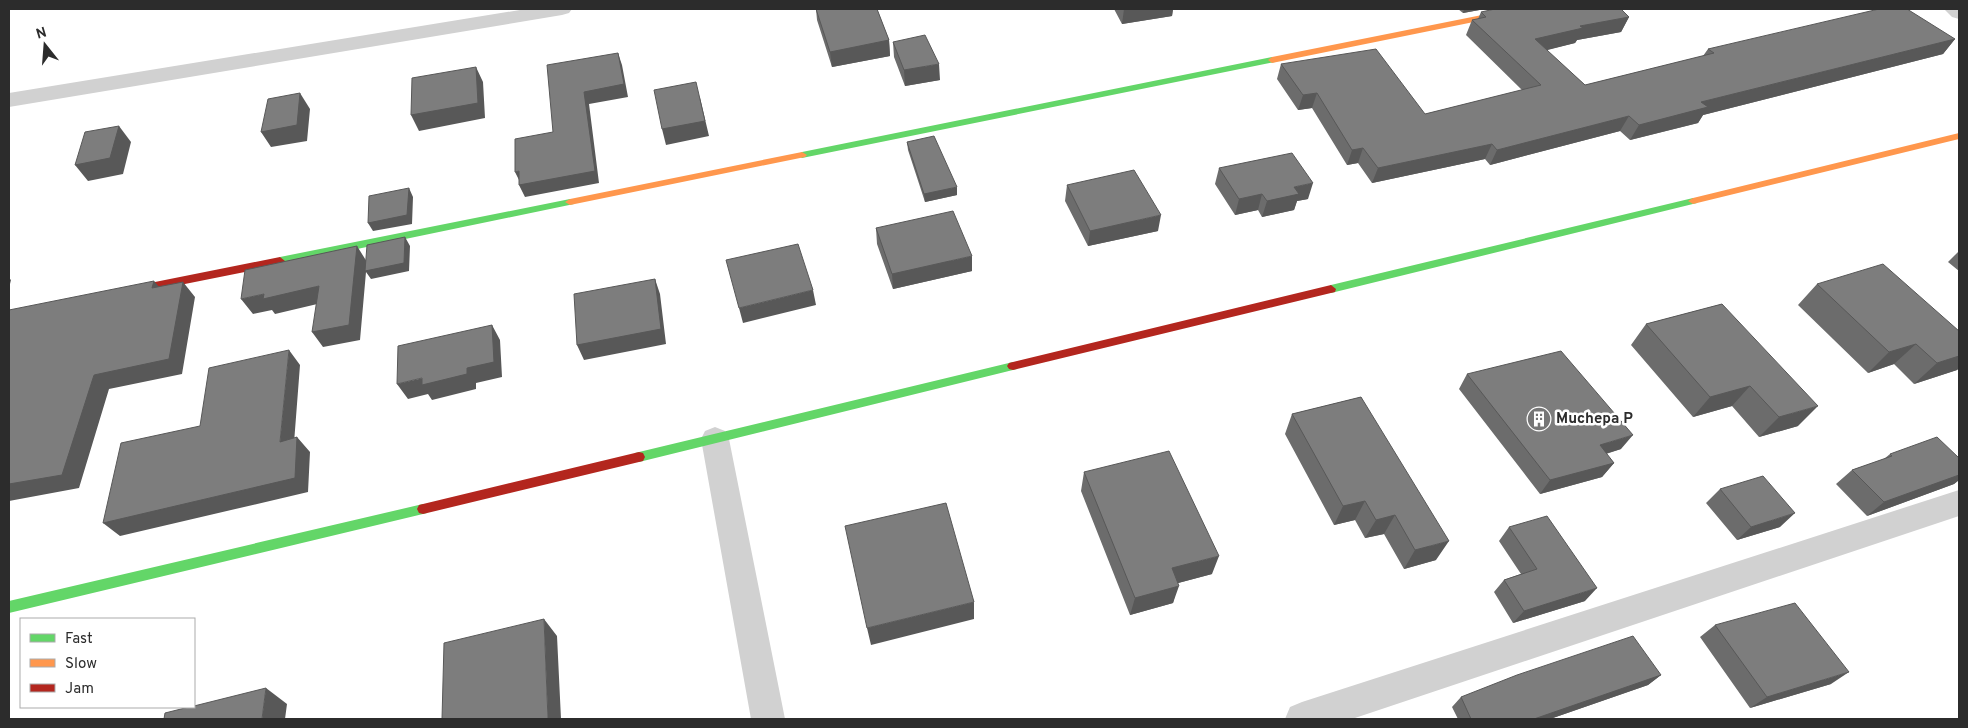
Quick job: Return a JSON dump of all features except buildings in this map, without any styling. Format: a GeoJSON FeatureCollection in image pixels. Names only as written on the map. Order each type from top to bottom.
{"type":"FeatureCollection","features":[{"type":"Feature","properties":{"kind":"street"},"geometry":{"type":"LineString","coordinates":[[9,100],[562,9]]}},
{"type":"Feature","properties":{"kind":"street"},"geometry":{"type":"LineString","coordinates":[[106,296],[1523,9]]}},
{"type":"Feature","properties":{"kind":"street"},"geometry":{"type":"LineString","coordinates":[[1954,9],[1959,12]]}},
{"type":"Feature","properties":{"kind":"street"},"geometry":{"type":"LineString","coordinates":[[9,607],[715,439],[1959,136]]}},
{"type":"Feature","properties":{"kind":"street"},"geometry":{"type":"LineString","coordinates":[[715,439],[768,719]]}},
{"type":"Feature","properties":{"kind":"street"},"geometry":{"type":"LineString","coordinates":[[1302,719],[1959,503]]}},
{"type":"Feature","properties":{"kind":"traffic: fast"},"geometry":{"type":"LineString","coordinates":[[802,155],[1272,60]]}},
{"type":"Feature","properties":{"kind":"traffic: fast"},"geometry":{"type":"LineString","coordinates":[[1331,289],[1693,201]]}},
{"type":"Feature","properties":{"kind":"traffic: fast"},"geometry":{"type":"LineString","coordinates":[[280,261],[570,202]]}},
{"type":"Feature","properties":{"kind":"traffic: fast"},"geometry":{"type":"LineString","coordinates":[[639,457],[1013,366]]}},
{"type":"Feature","properties":{"kind":"traffic: fast"},"geometry":{"type":"LineString","coordinates":[[9,607],[423,509]]}},
{"type":"Feature","properties":{"kind":"traffic: slow"},"geometry":{"type":"LineString","coordinates":[[1272,60],[1523,9]]}},
{"type":"Feature","properties":{"kind":"traffic: slow"},"geometry":{"type":"LineString","coordinates":[[1693,201],[1959,136]]}},
{"type":"Feature","properties":{"kind":"traffic: slow"},"geometry":{"type":"LineString","coordinates":[[570,202],[802,155]]}},
{"type":"Feature","properties":{"kind":"traffic: jam"},"geometry":{"type":"LineString","coordinates":[[120,293],[280,261]]}},
{"type":"Feature","properties":{"kind":"traffic: jam"},"geometry":{"type":"LineString","coordinates":[[1013,366],[1331,289]]}},
{"type":"Feature","properties":{"kind":"traffic: jam"},"geometry":{"type":"LineString","coordinates":[[423,509],[639,457]]}},
{"type":"Feature","properties":{"kind":"place","name":"Muchepa P"},"geometry":{"type":"Point","coordinates":[1539,419]}}]}
